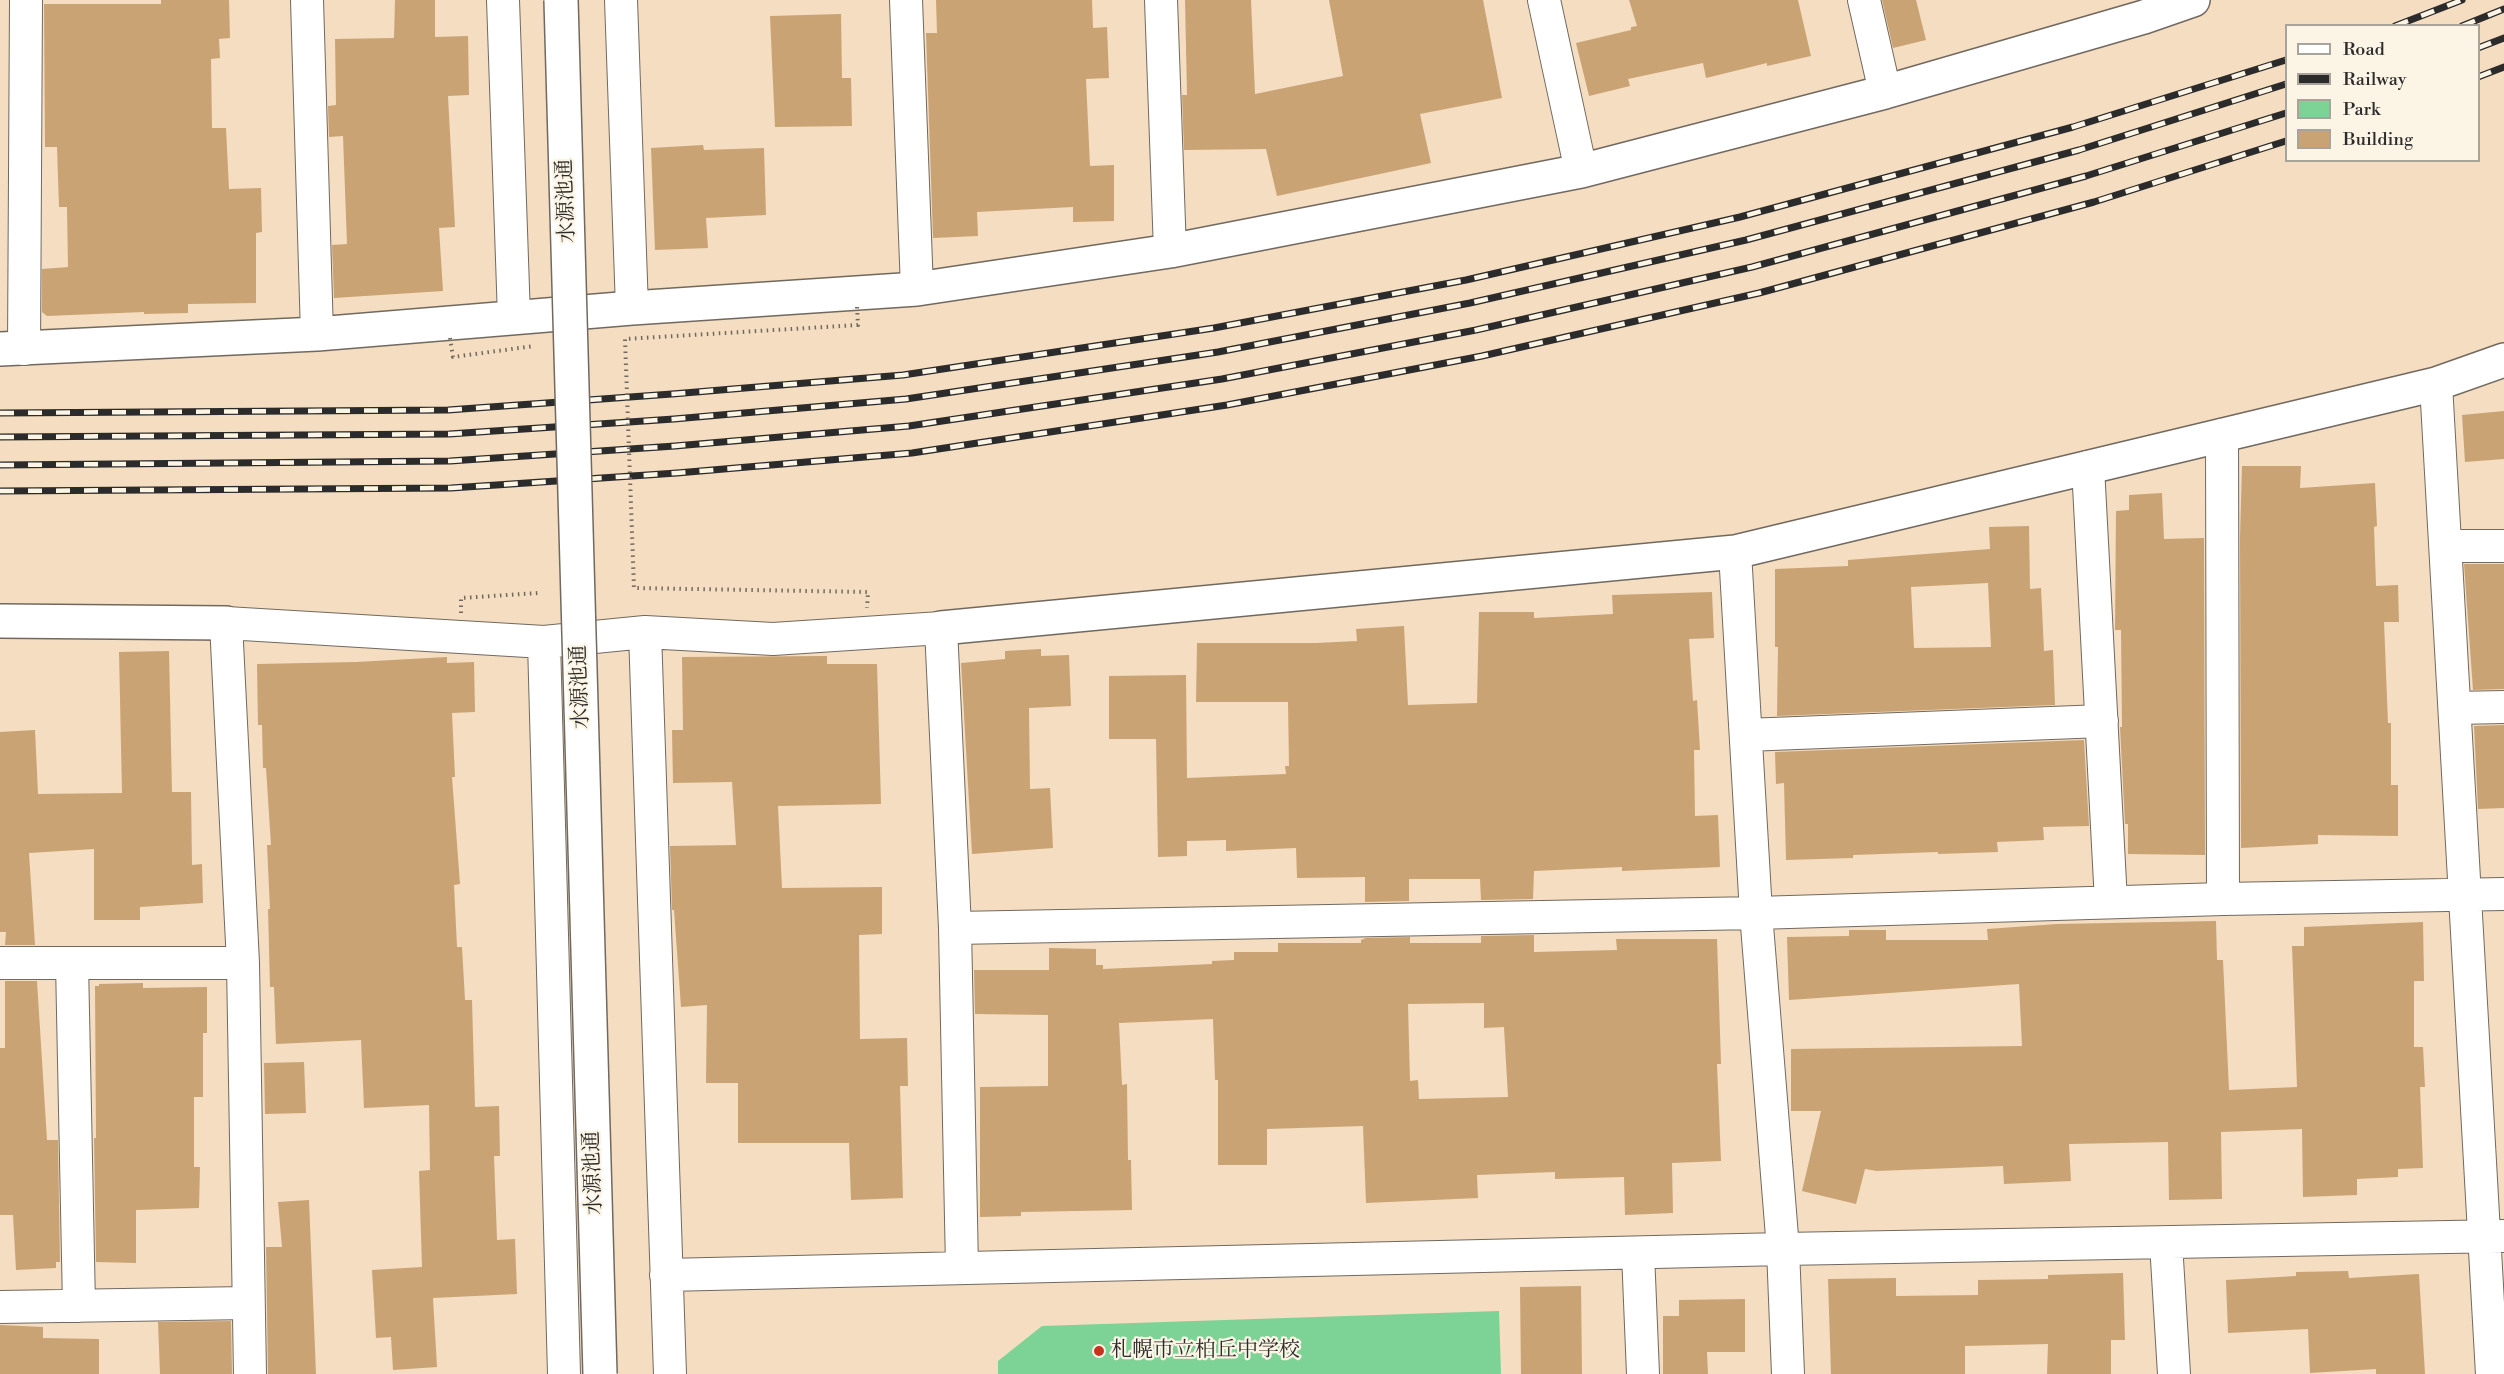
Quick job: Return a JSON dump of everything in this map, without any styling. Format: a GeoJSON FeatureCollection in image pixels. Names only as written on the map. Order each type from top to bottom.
{"type":"FeatureCollection","features":[{"type":"Feature","properties":{"kind":"street"},"geometry":{"type":"LineString","coordinates":[[26,0],[12,349],[317,334],[632,308],[917,289],[1170,250],[1581,171],[1885,92],[2142,8],[2193,0]]}},
{"type":"Feature","properties":{"kind":"street"},"geometry":{"type":"LineString","coordinates":[[307,0],[317,334]]}},
{"type":"Feature","properties":{"kind":"street"},"geometry":{"type":"LineString","coordinates":[[503,0],[514,317]]}},
{"type":"Feature","properties":{"kind":"street","name":"水源池通"},"geometry":{"type":"LineString","coordinates":[[561,0],[600,1374]]}},
{"type":"Feature","properties":{"kind":"street"},"geometry":{"type":"LineString","coordinates":[[621,0],[632,308]]}},
{"type":"Feature","properties":{"kind":"street"},"geometry":{"type":"LineString","coordinates":[[906,0],[917,289]]}},
{"type":"Feature","properties":{"kind":"street"},"geometry":{"type":"LineString","coordinates":[[1161,0],[1170,250]]}},
{"type":"Feature","properties":{"kind":"street"},"geometry":{"type":"LineString","coordinates":[[1544,0],[1581,171]]}},
{"type":"Feature","properties":{"kind":"street"},"geometry":{"type":"LineString","coordinates":[[1864,0],[1885,92]]}},
{"type":"Feature","properties":{"kind":"street"},"geometry":{"type":"LineString","coordinates":[[0,621],[226,623],[544,642],[645,632],[773,639],[941,628],[1735,552],[2436,384],[2504,360]]}},
{"type":"Feature","properties":{"kind":"street"},"geometry":{"type":"LineString","coordinates":[[2436,384],[2465,896],[2494,1236],[2492,1374]]}},
{"type":"Feature","properties":{"kind":"street"},"geometry":{"type":"LineString","coordinates":[[2222,435],[2223,899]]}},
{"type":"Feature","properties":{"kind":"street"},"geometry":{"type":"LineString","coordinates":[[2088,467],[2111,902]]}},
{"type":"Feature","properties":{"kind":"street"},"geometry":{"type":"LineString","coordinates":[[2446,546],[2504,546]]}},
{"type":"Feature","properties":{"kind":"street"},"geometry":{"type":"LineString","coordinates":[[1735,552],[1756,913],[1783,1249],[1788,1374]]}},
{"type":"Feature","properties":{"kind":"street"},"geometry":{"type":"LineString","coordinates":[[226,623],[243,963],[250,1374]]}},
{"type":"Feature","properties":{"kind":"street"},"geometry":{"type":"LineString","coordinates":[[941,628],[955,928],[962,1268]]}},
{"type":"Feature","properties":{"kind":"street"},"geometry":{"type":"LineString","coordinates":[[645,632],[670,1374]]}},
{"type":"Feature","properties":{"kind":"street"},"geometry":{"type":"LineString","coordinates":[[544,642],[564,1374]]}},
{"type":"Feature","properties":{"kind":"street"},"geometry":{"type":"LineString","coordinates":[[2455,708],[2504,707]]}},
{"type":"Feature","properties":{"kind":"street"},"geometry":{"type":"LineString","coordinates":[[1746,735],[2102,721]]}},
{"type":"Feature","properties":{"kind":"street"},"geometry":{"type":"LineString","coordinates":[[955,928],[1756,913],[2223,899],[2504,894]]}},
{"type":"Feature","properties":{"kind":"street"},"geometry":{"type":"LineString","coordinates":[[0,963],[243,963]]}},
{"type":"Feature","properties":{"kind":"street"},"geometry":{"type":"LineString","coordinates":[[72,963],[79,1306]]}},
{"type":"Feature","properties":{"kind":"street"},"geometry":{"type":"LineString","coordinates":[[666,1275],[1783,1249],[2494,1236]]}},
{"type":"Feature","properties":{"kind":"street"},"geometry":{"type":"LineString","coordinates":[[2166,1243],[2174,1374]]}},
{"type":"Feature","properties":{"kind":"street"},"geometry":{"type":"LineString","coordinates":[[1638,1253],[1643,1374]]}},
{"type":"Feature","properties":{"kind":"street"},"geometry":{"type":"LineString","coordinates":[[0,1307],[247,1303]]}},
{"type":"Feature","properties":{"kind":"path"},"geometry":{"type":"LineString","coordinates":[[857,308],[858,325],[625,339],[634,588],[868,592],[867,608]]}},
{"type":"Feature","properties":{"kind":"path"},"geometry":{"type":"LineString","coordinates":[[450,338],[453,357],[534,346],[534,358]]}},
{"type":"Feature","properties":{"kind":"path"},"geometry":{"type":"LineString","coordinates":[[462,613],[461,598],[538,593],[538,582]]}},
{"type":"Feature","properties":{"kind":"green space"},"geometry":{"type":"Polygon","coordinates":[[[1499,1311],[1501,1374],[998,1374],[998,1361],[1042,1326],[1499,1311]]]}},
{"type":"Feature","properties":{"kind":"building"},"geometry":{"type":"Polygon","coordinates":[[[161,0],[229,0],[230,38],[219,39],[220,58],[211,59],[212,128],[226,128],[229,189],[261,188],[262,232],[256,233],[256,303],[188,304],[188,313],[144,314],[144,312],[47,316],[42,312],[42,269],[68,267],[67,207],[59,207],[57,147],[45,147],[44,4],[161,4],[161,0]]]}},
{"type":"Feature","properties":{"kind":"building"},"geometry":{"type":"Polygon","coordinates":[[[395,0],[435,0],[435,37],[468,36],[469,95],[448,96],[455,227],[439,228],[443,291],[334,298],[332,245],[347,244],[343,136],[329,137],[328,106],[336,105],[335,39],[394,38],[395,0]]]}},
{"type":"Feature","properties":{"kind":"building"},"geometry":{"type":"Polygon","coordinates":[[[936,0],[1092,0],[1093,28],[1107,27],[1109,78],[1086,79],[1090,166],[1114,165],[1114,221],[1073,222],[1073,207],[977,212],[978,236],[933,238],[926,33],[937,33],[936,0]]]}},
{"type":"Feature","properties":{"kind":"building"},"geometry":{"type":"Polygon","coordinates":[[[1185,0],[1251,0],[1255,94],[1343,76],[1329,0],[1483,0],[1502,98],[1420,114],[1431,163],[1277,196],[1266,149],[1184,150],[1182,95],[1187,95],[1185,0]]]}},
{"type":"Feature","properties":{"kind":"building"},"geometry":{"type":"Polygon","coordinates":[[[1629,0],[1798,0],[1811,56],[1767,66],[1767,63],[1706,78],[1703,63],[1628,79],[1630,86],[1589,96],[1576,43],[1631,30],[1631,27],[1637,26],[1629,0]]]}},
{"type":"Feature","properties":{"kind":"building"},"geometry":{"type":"Polygon","coordinates":[[[1882,0],[1916,0],[1926,40],[1893,48],[1882,0]]]}},
{"type":"Feature","properties":{"kind":"building"},"geometry":{"type":"Polygon","coordinates":[[[841,14],[842,78],[851,78],[852,126],[775,127],[770,16],[841,14]]]}},
{"type":"Feature","properties":{"kind":"building"},"geometry":{"type":"Polygon","coordinates":[[[703,145],[704,150],[764,148],[766,215],[706,218],[708,248],[655,250],[651,148],[703,145]]]}},
{"type":"Feature","properties":{"kind":"building"},"geometry":{"type":"Polygon","coordinates":[[[2504,411],[2504,459],[2465,462],[2462,415],[2504,411]]]}},
{"type":"Feature","properties":{"kind":"building"},"geometry":{"type":"Polygon","coordinates":[[[2242,466],[2301,466],[2300,488],[2375,483],[2376,586],[2398,585],[2399,622],[2384,622],[2388,723],[2391,723],[2391,785],[2398,785],[2398,836],[2318,835],[2318,844],[2241,848],[2240,537],[2242,466]]]}},
{"type":"Feature","properties":{"kind":"building"},"geometry":{"type":"Polygon","coordinates":[[[2162,493],[2164,539],[2204,538],[2205,855],[2128,854],[2128,824],[2125,824],[2120,727],[2122,727],[2121,630],[2115,630],[2116,511],[2129,510],[2129,495],[2162,493]]]}},
{"type":"Feature","properties":{"kind":"building"},"geometry":{"type":"Polygon","coordinates":[[[2029,526],[2030,589],[2041,588],[2044,651],[2053,650],[2055,705],[1777,716],[1778,647],[1775,647],[1775,569],[1848,566],[1848,560],[1990,549],[1989,527],[2029,526]],[[1988,583],[1911,587],[1914,648],[1991,647],[1988,583]]]}},
{"type":"Feature","properties":{"kind":"building"},"geometry":{"type":"Polygon","coordinates":[[[2464,564],[2504,564],[2504,689],[2473,690],[2464,564]]]}},
{"type":"Feature","properties":{"kind":"building"},"geometry":{"type":"Polygon","coordinates":[[[1712,592],[1714,638],[1689,639],[1693,701],[1697,700],[1700,750],[1694,750],[1695,816],[1718,815],[1720,867],[1622,871],[1622,867],[1534,871],[1533,899],[1481,900],[1480,879],[1409,879],[1409,901],[1365,902],[1365,877],[1297,878],[1296,848],[1226,851],[1226,840],[1187,841],[1187,856],[1158,857],[1156,739],[1109,739],[1109,676],[1186,675],[1187,778],[1286,774],[1285,766],[1289,766],[1288,702],[1196,702],[1197,643],[1357,641],[1356,629],[1404,626],[1408,705],[1477,703],[1479,612],[1534,612],[1534,618],[1613,614],[1612,595],[1712,592]]]}},
{"type":"Feature","properties":{"kind":"building"},"geometry":{"type":"Polygon","coordinates":[[[1041,649],[1041,656],[1069,655],[1071,706],[1029,708],[1030,789],[1050,788],[1053,848],[972,854],[961,663],[1005,659],[1005,651],[1041,649]]]}},
{"type":"Feature","properties":{"kind":"building"},"geometry":{"type":"Polygon","coordinates":[[[169,651],[172,792],[191,792],[192,865],[202,864],[203,903],[140,907],[140,920],[94,920],[94,849],[29,853],[35,945],[5,945],[6,932],[0,932],[0,732],[35,730],[38,794],[122,793],[119,652],[169,651]]]}},
{"type":"Feature","properties":{"kind":"building"},"geometry":{"type":"Polygon","coordinates":[[[827,656],[827,664],[877,664],[881,804],[778,806],[782,888],[882,887],[882,934],[859,935],[860,1039],[907,1038],[908,1086],[900,1086],[903,1198],[851,1200],[849,1143],[738,1143],[738,1083],[706,1083],[707,1005],[681,1007],[674,910],[672,910],[670,846],[736,845],[732,782],[673,783],[672,730],[683,730],[682,657],[827,656]]]}},
{"type":"Feature","properties":{"kind":"building"},"geometry":{"type":"Polygon","coordinates":[[[447,657],[447,663],[474,662],[475,712],[452,713],[455,777],[452,777],[460,884],[454,885],[457,947],[462,947],[465,1000],[472,1000],[475,1107],[499,1106],[500,1156],[494,1156],[497,1240],[515,1239],[517,1294],[433,1298],[437,1367],[393,1370],[391,1337],[376,1338],[372,1270],[422,1267],[419,1171],[430,1170],[429,1105],[364,1108],[361,1040],[276,1044],[274,987],[270,987],[268,909],[270,909],[267,845],[271,845],[266,768],[263,768],[262,725],[258,725],[257,664],[447,657]]]}},
{"type":"Feature","properties":{"kind":"building"},"geometry":{"type":"Polygon","coordinates":[[[2504,725],[2504,808],[2478,809],[2474,726],[2504,725]]]}},
{"type":"Feature","properties":{"kind":"building"},"geometry":{"type":"Polygon","coordinates":[[[2084,740],[2089,826],[2043,827],[2044,840],[1997,842],[1998,852],[1853,855],[1853,858],[1786,860],[1784,783],[1776,784],[1775,752],[2084,740]]]}},
{"type":"Feature","properties":{"kind":"building"},"geometry":{"type":"Polygon","coordinates":[[[2216,921],[2217,960],[2223,960],[2229,1090],[2297,1087],[2292,946],[2304,946],[2304,927],[2423,922],[2424,981],[2414,981],[2414,1047],[2423,1047],[2425,1087],[2420,1087],[2423,1168],[2398,1169],[2398,1177],[2357,1179],[2357,1195],[2303,1197],[2302,1129],[2221,1132],[2222,1199],[2169,1200],[2168,1142],[2069,1144],[2071,1181],[2004,1184],[2003,1166],[1877,1171],[1865,1169],[1856,1204],[1802,1191],[1821,1111],[1791,1111],[1791,1049],[2022,1046],[2019,984],[1789,1000],[1787,937],[1849,936],[1849,930],[1886,930],[1886,940],[1988,940],[1987,929],[2057,924],[2216,921]]]}},
{"type":"Feature","properties":{"kind":"building"},"geometry":{"type":"Polygon","coordinates":[[[1534,935],[1534,952],[1617,950],[1616,939],[1717,939],[1721,1064],[1717,1064],[1721,1161],[1672,1163],[1673,1213],[1625,1215],[1624,1177],[1555,1179],[1555,1172],[1477,1175],[1478,1198],[1366,1203],[1363,1126],[1267,1129],[1267,1165],[1218,1165],[1218,1080],[1215,1080],[1213,1019],[1119,1023],[1122,1085],[1127,1084],[1128,1160],[1131,1160],[1132,1210],[1021,1212],[1021,1216],[980,1217],[980,1087],[1048,1086],[1048,1015],[975,1014],[974,970],[1049,970],[1049,948],[1096,949],[1096,965],[1103,965],[1103,969],[1212,964],[1212,961],[1234,960],[1234,952],[1278,952],[1278,943],[1361,943],[1361,940],[1366,938],[1410,937],[1410,943],[1481,943],[1481,936],[1534,935]],[[1484,1003],[1408,1004],[1410,1081],[1418,1080],[1419,1099],[1508,1097],[1504,1027],[1484,1028],[1484,1003]]]}},
{"type":"Feature","properties":{"kind":"building"},"geometry":{"type":"Polygon","coordinates":[[[5,981],[37,981],[47,1140],[58,1140],[60,1262],[56,1262],[56,1268],[16,1270],[13,1215],[0,1215],[0,1048],[5,1048],[5,981]]]}},
{"type":"Feature","properties":{"kind":"building"},"geometry":{"type":"Polygon","coordinates":[[[143,983],[143,988],[207,987],[207,1033],[203,1033],[203,1097],[194,1097],[194,1167],[200,1167],[199,1208],[136,1210],[136,1263],[96,1262],[95,986],[143,983]]]}},
{"type":"Feature","properties":{"kind":"building"},"geometry":{"type":"Polygon","coordinates":[[[304,1062],[306,1113],[265,1114],[264,1063],[304,1062]]]}},
{"type":"Feature","properties":{"kind":"building"},"geometry":{"type":"Polygon","coordinates":[[[309,1200],[316,1374],[268,1374],[266,1247],[282,1247],[278,1202],[309,1200]]]}},
{"type":"Feature","properties":{"kind":"building"},"geometry":{"type":"Polygon","coordinates":[[[2348,1271],[2349,1278],[2419,1274],[2425,1374],[2376,1374],[2376,1369],[2310,1373],[2308,1329],[2228,1333],[2226,1280],[2296,1276],[2296,1272],[2348,1271]]]}},
{"type":"Feature","properties":{"kind":"building"},"geometry":{"type":"Polygon","coordinates":[[[2123,1273],[2125,1340],[2111,1340],[2111,1374],[2047,1374],[2048,1344],[1965,1346],[1965,1374],[1831,1374],[1828,1279],[1896,1278],[1896,1296],[1978,1295],[1978,1280],[2048,1279],[2048,1275],[2123,1273]]]}},
{"type":"Feature","properties":{"kind":"building"},"geometry":{"type":"Polygon","coordinates":[[[1581,1286],[1582,1374],[1521,1374],[1520,1287],[1581,1286]]]}},
{"type":"Feature","properties":{"kind":"building"},"geometry":{"type":"Polygon","coordinates":[[[1745,1299],[1745,1352],[1707,1352],[1708,1374],[1663,1374],[1663,1316],[1679,1316],[1679,1300],[1745,1299]]]}},
{"type":"Feature","properties":{"kind":"building"},"geometry":{"type":"Polygon","coordinates":[[[231,1321],[232,1374],[160,1374],[158,1322],[231,1321]]]}},
{"type":"Feature","properties":{"kind":"building"},"geometry":{"type":"Polygon","coordinates":[[[0,1325],[43,1327],[43,1338],[99,1339],[99,1374],[0,1374],[0,1325]]]}},
{"type":"Feature","properties":{"kind":"railway"},"geometry":{"type":"LineString","coordinates":[[2400,24],[2462,0]]}},
{"type":"Feature","properties":{"kind":"railway"},"geometry":{"type":"LineString","coordinates":[[2467,24],[2504,9]]}},
{"type":"Feature","properties":{"kind":"railway"},"geometry":{"type":"LineString","coordinates":[[2480,47],[2504,38]]}},
{"type":"Feature","properties":{"kind":"railway"},"geometry":{"type":"LineString","coordinates":[[0,413],[448,410],[903,375],[1214,328],[1466,280],[1740,217],[2073,127],[2285,60]]}},
{"type":"Feature","properties":{"kind":"railway"},"geometry":{"type":"LineString","coordinates":[[2480,76],[2504,67]]}},
{"type":"Feature","properties":{"kind":"railway"},"geometry":{"type":"LineString","coordinates":[[0,437],[449,434],[674,419],[906,399],[1218,352],[1470,303],[1746,240],[2079,150],[2285,84]]}},
{"type":"Feature","properties":{"kind":"railway"},"geometry":{"type":"LineString","coordinates":[[0,465],[450,461],[675,446],[909,426],[1222,379],[1476,330],[1752,267],[2086,176],[2285,113]]}},
{"type":"Feature","properties":{"kind":"railway"},"geometry":{"type":"LineString","coordinates":[[0,491],[451,488],[677,473],[912,453],[1227,405],[1482,356],[1759,293],[2094,202],[2285,141]]}},
{"type":"Feature","properties":{"kind":"place","name":"札幌市立柏丘中学校"},"geometry":{"type":"Point","coordinates":[1099,1351]}}]}
